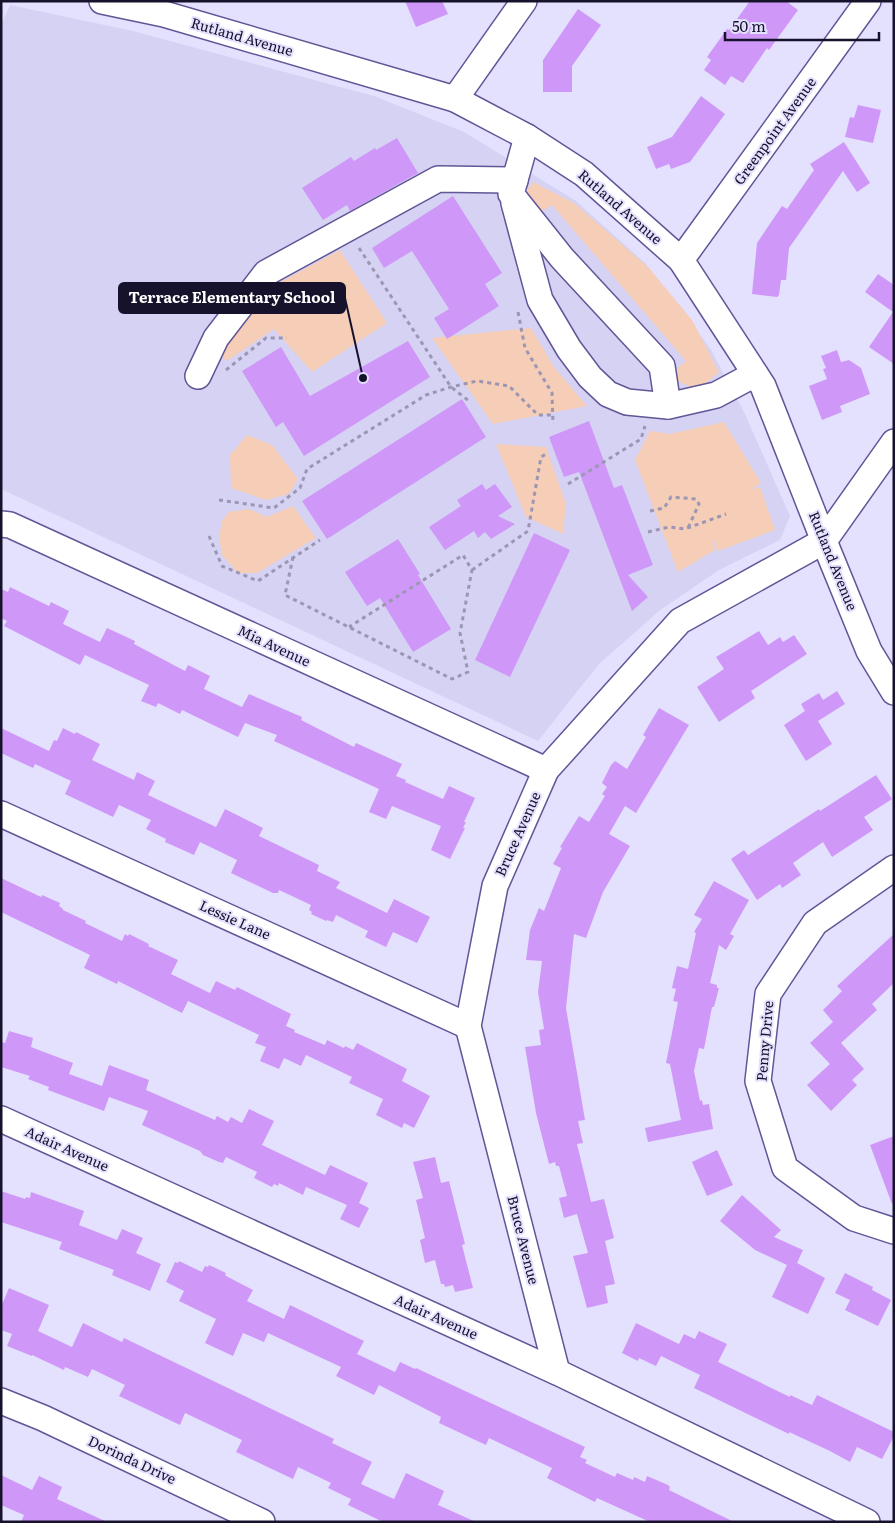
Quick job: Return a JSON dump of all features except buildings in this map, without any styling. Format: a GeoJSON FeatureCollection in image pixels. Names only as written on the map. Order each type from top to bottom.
{"type":"FeatureCollection","features":[{"type":"Feature","properties":{"kind":"street","name":"Rutland Avenue"},"geometry":{"type":"LineString","coordinates":[[102,1],[169,8],[454,99],[527,136],[584,174],[681,260],[763,386],[869,651],[894,692]]}},
{"type":"Feature","properties":{"kind":"street"},"geometry":{"type":"LineString","coordinates":[[454,99],[524,1]]}},
{"type":"Feature","properties":{"kind":"street","name":"Greenpoint Avenue"},"geometry":{"type":"LineString","coordinates":[[681,260],[868,1]]}},
{"type":"Feature","properties":{"kind":"street"},"geometry":{"type":"LineString","coordinates":[[527,136],[513,187],[540,300],[569,350],[590,377],[608,394],[627,402],[660,406],[716,395],[755,374]]}},
{"type":"Feature","properties":{"kind":"street"},"geometry":{"type":"LineString","coordinates":[[198,376],[216,338],[266,273],[438,179],[513,187],[562,258],[662,366],[660,406]]}},
{"type":"Feature","properties":{"kind":"street","name":"Bruce Avenue"},"geometry":{"type":"LineString","coordinates":[[557,1372],[468,1026],[495,886],[546,770],[680,621],[824,541],[894,442]]}},
{"type":"Feature","properties":{"kind":"street","name":"Mia Avenue"},"geometry":{"type":"LineString","coordinates":[[1,524],[10,525],[546,770]]}},
{"type":"Feature","properties":{"kind":"street","name":"Lessie Lane"},"geometry":{"type":"LineString","coordinates":[[1,814],[468,1026]]}},
{"type":"Feature","properties":{"kind":"street","name":"Penny Drive"},"geometry":{"type":"LineString","coordinates":[[894,868],[815,923],[768,994],[758,1081],[785,1168],[854,1218],[894,1231]]}},
{"type":"Feature","properties":{"kind":"street","name":"Adair Avenue"},"geometry":{"type":"LineString","coordinates":[[1,1119],[557,1372],[867,1522]]}},
{"type":"Feature","properties":{"kind":"street","name":"Dorinda Drive"},"geometry":{"type":"LineString","coordinates":[[1,1401],[43,1418],[262,1522]]}},
{"type":"Feature","properties":{"kind":"path"},"geometry":{"type":"LineString","coordinates":[[356,245],[451,387],[469,401]]}},
{"type":"Feature","properties":{"kind":"path"},"geometry":{"type":"LineString","coordinates":[[518,312],[524,348],[552,393],[553,424]]}},
{"type":"Feature","properties":{"kind":"path"},"geometry":{"type":"LineString","coordinates":[[225,371],[266,338],[287,338]]}},
{"type":"Feature","properties":{"kind":"path"},"geometry":{"type":"LineString","coordinates":[[220,500],[274,508],[300,488],[307,469],[426,394],[451,387],[477,381],[509,386],[538,415],[553,415]]}},
{"type":"Feature","properties":{"kind":"path"},"geometry":{"type":"LineString","coordinates":[[568,484],[640,439],[660,406]]}},
{"type":"Feature","properties":{"kind":"path"},"geometry":{"type":"LineString","coordinates":[[472,570],[528,531],[541,457],[546,454]]}},
{"type":"Feature","properties":{"kind":"path"},"geometry":{"type":"LineString","coordinates":[[650,511],[664,508],[671,497],[696,499],[700,504],[688,528]]}},
{"type":"Feature","properties":{"kind":"path"},"geometry":{"type":"LineString","coordinates":[[648,532],[669,527],[685,530],[726,514]]}},
{"type":"Feature","properties":{"kind":"path"},"geometry":{"type":"LineString","coordinates":[[208,536],[222,566],[258,581],[320,540]]}},
{"type":"Feature","properties":{"kind":"path"},"geometry":{"type":"LineString","coordinates":[[294,558],[285,596],[349,628],[452,679],[468,672],[460,633],[472,570],[463,555],[349,628]]}},
{"type":"Feature","properties":{"kind":"shaded area"},"geometry":{"type":"Polygon","coordinates":[[[10,5],[133,31],[374,96],[464,132],[576,201],[645,263],[710,348],[745,414],[790,516],[780,540],[719,570],[659,611],[599,664],[538,741],[1,489],[1,25],[10,5]]]}},
{"type":"Feature","properties":{"kind":"shaded area"},"geometry":{"type":"Polygon","coordinates":[[[533,182],[574,203],[648,267],[692,320],[719,372],[700,388],[678,381],[675,370],[686,361],[552,205],[539,213],[526,202],[527,190],[533,182]]]}},
{"type":"Feature","properties":{"kind":"shaded area"},"geometry":{"type":"Polygon","coordinates":[[[340,250],[387,323],[312,372],[274,329],[227,361],[220,356],[245,313],[273,286],[340,250]]]}},
{"type":"Feature","properties":{"kind":"shaded area"},"geometry":{"type":"Polygon","coordinates":[[[531,328],[554,367],[587,406],[493,424],[432,338],[531,328]]]}},
{"type":"Feature","properties":{"kind":"shaded area"},"geometry":{"type":"Polygon","coordinates":[[[724,422],[761,483],[751,490],[760,487],[775,530],[718,551],[713,537],[715,550],[678,572],[635,460],[650,431],[670,434],[724,422]]]}},
{"type":"Feature","properties":{"kind":"shaded area"},"geometry":{"type":"Polygon","coordinates":[[[247,435],[272,445],[298,479],[289,494],[266,500],[231,488],[230,455],[247,435]]]}},
{"type":"Feature","properties":{"kind":"shaded area"},"geometry":{"type":"Polygon","coordinates":[[[496,444],[546,447],[566,504],[563,534],[526,517],[496,444]]]}},
{"type":"Feature","properties":{"kind":"shaded area"},"geometry":{"type":"Polygon","coordinates":[[[293,506],[316,538],[257,573],[238,573],[222,555],[219,537],[222,521],[229,512],[249,509],[267,517],[293,506]]]}},
{"type":"Feature","properties":{"kind":"place","name":"Terrace Elementary School"},"geometry":{"type":"Point","coordinates":[363,378]}}]}
